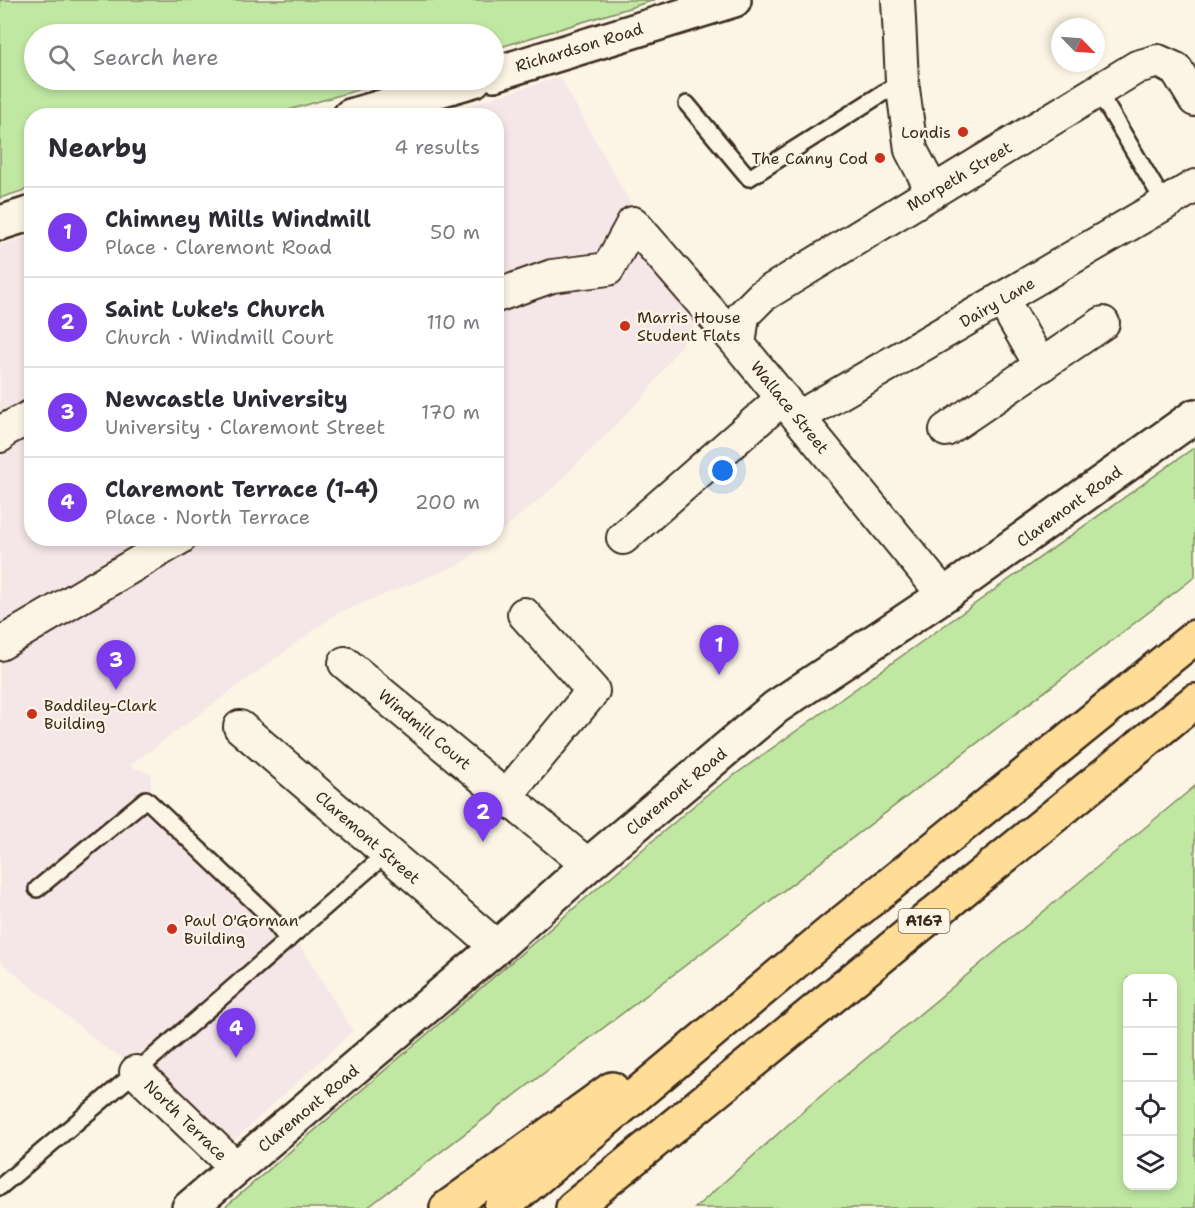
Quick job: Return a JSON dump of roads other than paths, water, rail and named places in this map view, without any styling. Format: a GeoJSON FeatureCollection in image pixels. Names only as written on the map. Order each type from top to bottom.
{"type":"FeatureCollection","features":[{"type":"Feature","properties":{"kind":"highway","name":"A167"},"geometry":{"type":"LineString","coordinates":[[501,1208],[831,932],[1195,636]]}},
{"type":"Feature","properties":{"kind":"highway","name":"A167"},"geometry":{"type":"LineString","coordinates":[[573,1208],[1195,701]]}},
{"type":"Feature","properties":{"kind":"highway"},"geometry":{"type":"LineString","coordinates":[[447,1208],[831,932]]}},
{"type":"Feature","properties":{"kind":"highway"},"geometry":{"type":"LineString","coordinates":[[589,1208],[653,1141]]}},
{"type":"Feature","properties":{"kind":"street","name":"Richardson Road"},"geometry":{"type":"LineString","coordinates":[[504,71],[734,0]]}},
{"type":"Feature","properties":{"kind":"street"},"geometry":{"type":"LineString","coordinates":[[898,0],[902,81],[911,150],[933,192]]}},
{"type":"Feature","properties":{"kind":"street","name":"Morpeth Street"},"geometry":{"type":"LineString","coordinates":[[739,345],[744,315],[762,296],[1137,67],[1158,61],[1176,69],[1191,89]]}},
{"type":"Feature","properties":{"kind":"street"},"geometry":{"type":"LineString","coordinates":[[378,108],[440,90]]}},
{"type":"Feature","properties":{"kind":"street","name":"Dairy Lane"},"geometry":{"type":"LineString","coordinates":[[791,408],[1002,299],[1195,186]]}},
{"type":"Feature","properties":{"kind":"street"},"geometry":{"type":"LineString","coordinates":[[0,223],[24,216]]}},
{"type":"Feature","properties":{"kind":"street","name":"Wallace Street"},"geometry":{"type":"LineString","coordinates":[[504,293],[552,276],[608,269],[633,223],[739,345],[944,595]]}},
{"type":"Feature","properties":{"kind":"street"},"geometry":{"type":"LineString","coordinates":[[1002,299],[1041,366]]}},
{"type":"Feature","properties":{"kind":"street"},"geometry":{"type":"LineString","coordinates":[[946,430],[1103,323]]}},
{"type":"Feature","properties":{"kind":"street"},"geometry":{"type":"LineString","coordinates":[[623,538],[791,408]]}},
{"type":"Feature","properties":{"kind":"street","name":"Claremont Road"},"geometry":{"type":"LineString","coordinates":[[189,1208],[497,947],[588,866],[776,706],[944,595],[1195,416]]}},
{"type":"Feature","properties":{"kind":"street"},"geometry":{"type":"LineString","coordinates":[[0,436],[3,431],[24,420]]}},
{"type":"Feature","properties":{"kind":"street"},"geometry":{"type":"LineString","coordinates":[[0,644],[166,546]]}},
{"type":"Feature","properties":{"kind":"street"},"geometry":{"type":"LineString","coordinates":[[506,796],[593,691],[524,614]]}},
{"type":"Feature","properties":{"kind":"street","name":"Windmill Court"},"geometry":{"type":"LineString","coordinates":[[345,663],[588,866]]}},
{"type":"Feature","properties":{"kind":"street","name":"Claremont Street"},"geometry":{"type":"LineString","coordinates":[[240,727],[497,947]]}},
{"type":"Feature","properties":{"kind":"street","name":"North Terrace"},"geometry":{"type":"LineString","coordinates":[[136,1072],[236,1168]]}},
{"type":"Feature","properties":{"kind":"lane"},"geometry":{"type":"LineString","coordinates":[[687,104],[749,177],[902,81]]}},
{"type":"Feature","properties":{"kind":"lane"},"geometry":{"type":"LineString","coordinates":[[1098,91],[1165,204]]}},
{"type":"Feature","properties":{"kind":"lane"},"geometry":{"type":"LineString","coordinates":[[37,889],[146,798],[269,916],[288,940]]}},
{"type":"Feature","properties":{"kind":"lane"},"geometry":{"type":"LineString","coordinates":[[0,1188],[387,853]]}},
{"type":"Feature","properties":{"kind":"place","name":"Londis"},"geometry":{"type":"Point","coordinates":[963,132]}},
{"type":"Feature","properties":{"kind":"place","name":"The Canny Cod"},"geometry":{"type":"Point","coordinates":[880,158]}},
{"type":"Feature","properties":{"kind":"place","name":"Marris House Student Flats"},"geometry":{"type":"Point","coordinates":[625,326]}},
{"type":"Feature","properties":{"kind":"place","name":"Chimney Mills Windmill"},"geometry":{"type":"Point","coordinates":[719,675]}},
{"type":"Feature","properties":{"kind":"place","name":"Newcastle University"},"geometry":{"type":"Point","coordinates":[116,690]}},
{"type":"Feature","properties":{"kind":"place","name":"Baddiley-Clark Building"},"geometry":{"type":"Point","coordinates":[32,714]}},
{"type":"Feature","properties":{"kind":"place","name":"Saint Luke's Church"},"geometry":{"type":"Point","coordinates":[483,842]}},
{"type":"Feature","properties":{"kind":"place","name":"Paul O'Gorman Building"},"geometry":{"type":"Point","coordinates":[172,929]}},
{"type":"Feature","properties":{"kind":"place","name":"Claremont Terrace (1-4)"},"geometry":{"type":"Point","coordinates":[236,1058]}}]}
